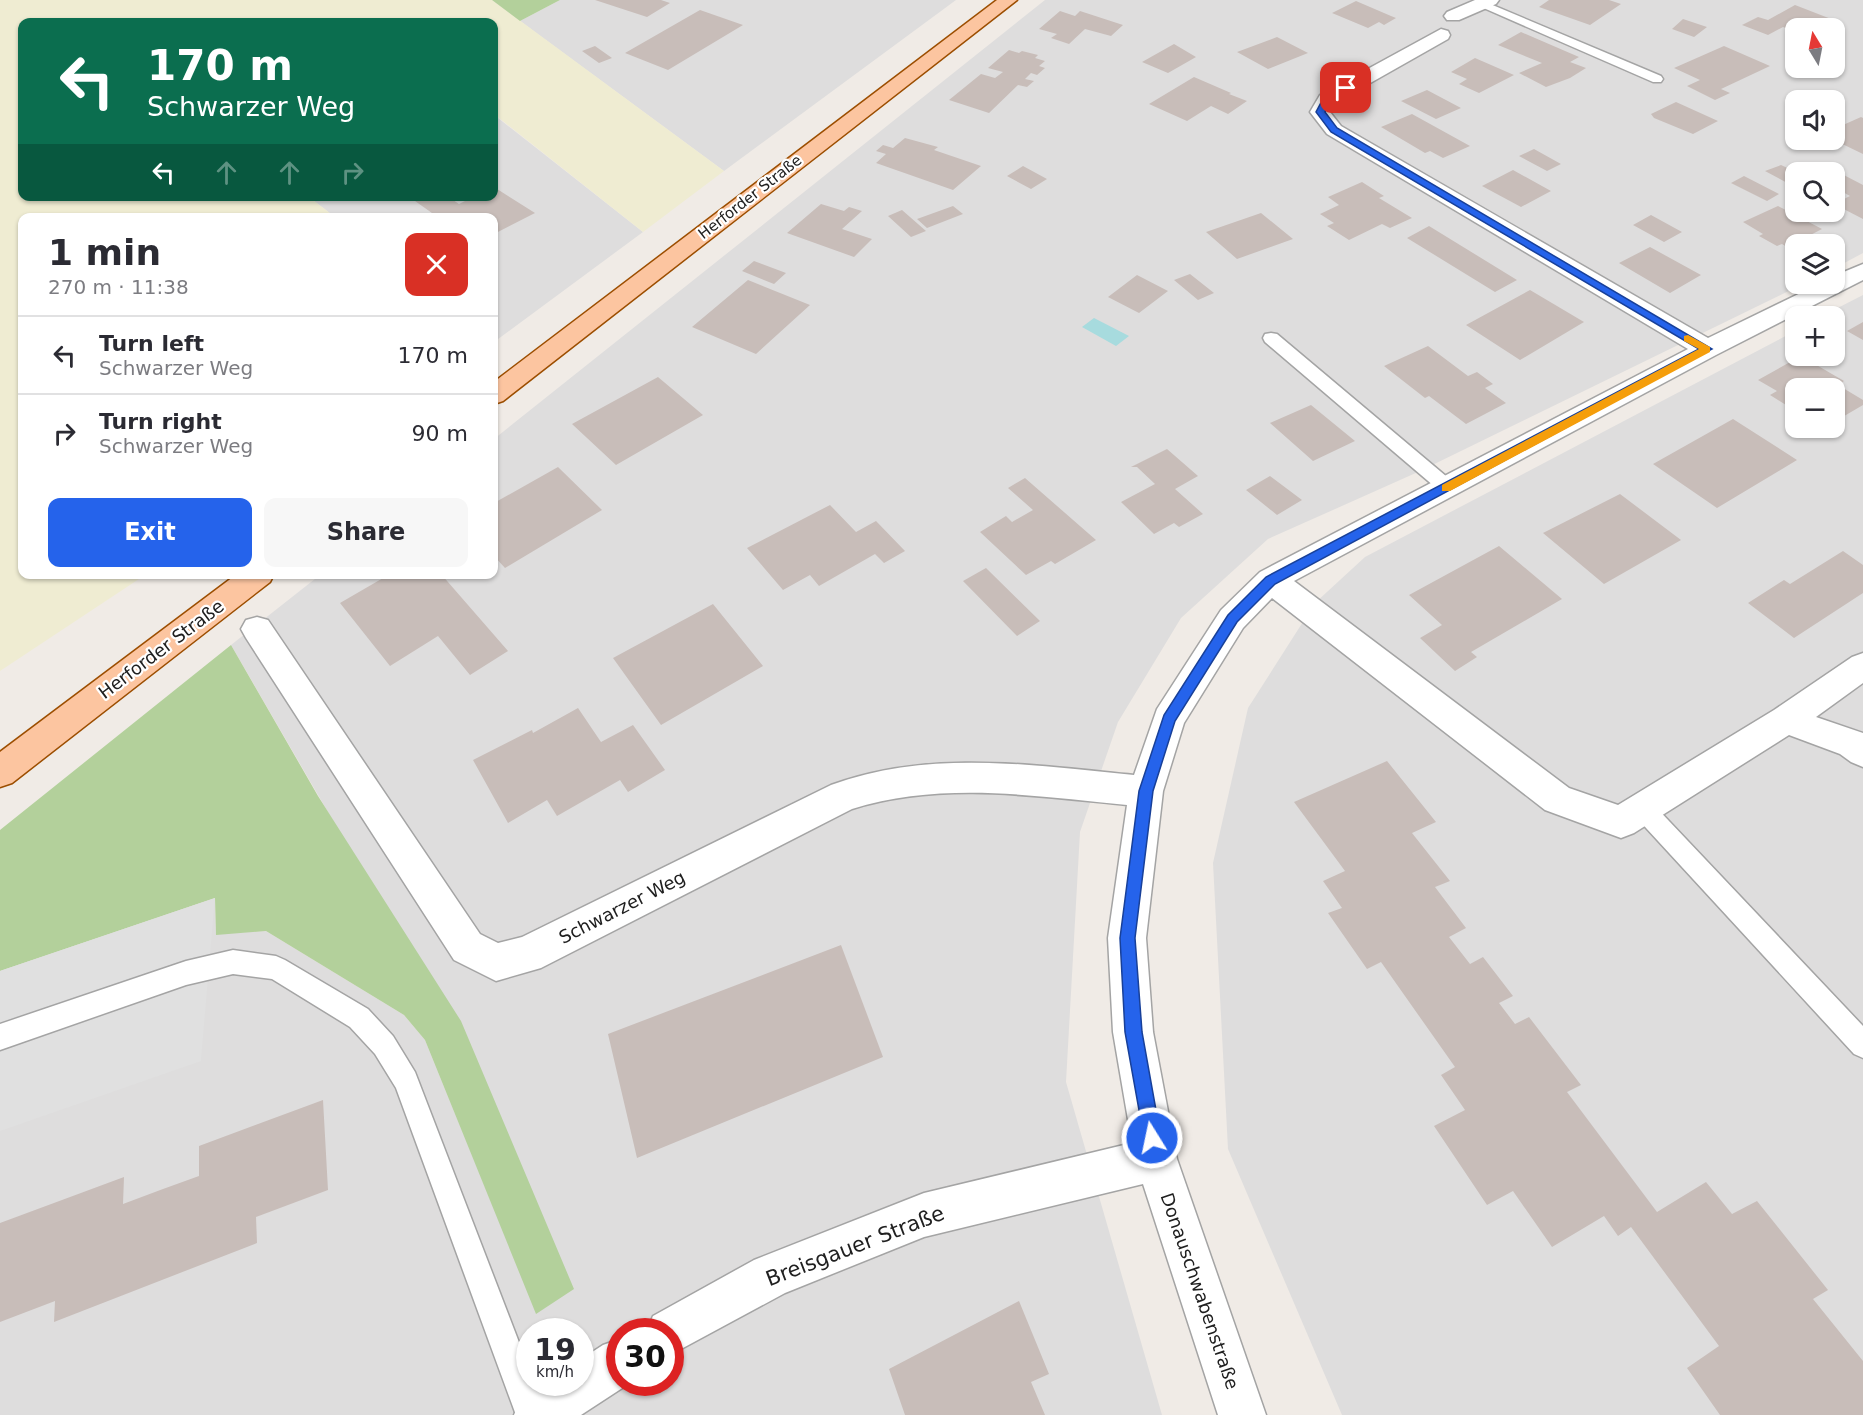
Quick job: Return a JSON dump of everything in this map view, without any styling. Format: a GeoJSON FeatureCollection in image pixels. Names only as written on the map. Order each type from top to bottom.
{"type":"FeatureCollection","features":[{"type":"Feature","properties":{"kind":"main road","name":"Herforder Straße"},"geometry":{"type":"LineString","coordinates":[[498,392],[1008,0]]}},
{"type":"Feature","properties":{"kind":"main road","name":"Herforder Straße"},"geometry":{"type":"LineString","coordinates":[[0,772],[252,579]]}},
{"type":"Feature","properties":{"kind":"main road","name":"Herforder Straße"},"geometry":{"type":"LineString","coordinates":[[0,761],[92,701]]}},
{"type":"Feature","properties":{"kind":"street"},"geometry":{"type":"LineString","coordinates":[[1453,16],[1486,2]]}},
{"type":"Feature","properties":{"kind":"street"},"geometry":{"type":"LineString","coordinates":[[1441,35],[1327,99],[1320,112],[1334,130],[1707,349]]}},
{"type":"Feature","properties":{"kind":"street","name":"Donauschwabenstraße"},"geometry":{"type":"LineString","coordinates":[[1242,1415],[1156,1159],[1134,1032],[1127,938],[1146,791],[1169,720],[1232,619],[1271,580],[1707,349],[1863,271]]}},
{"type":"Feature","properties":{"kind":"street"},"geometry":{"type":"LineString","coordinates":[[1271,580],[1557,799],[1621,822],[1786,720],[1863,666]]}},
{"type":"Feature","properties":{"kind":"street","name":"Schwarzer Weg"},"geometry":{"type":"LineString","coordinates":[[257,629],[467,947],[496,962],[527,955],[843,796],[891,783],[940,778],[1007,778],[1146,791]]}},
{"type":"Feature","properties":{"kind":"street"},"geometry":{"type":"LineString","coordinates":[[1786,720],[1852,744],[1863,752]]}},
{"type":"Feature","properties":{"kind":"street","name":"Breisgauer Straße"},"geometry":{"type":"LineString","coordinates":[[684,1324],[770,1276],[924,1215],[1156,1159]]}},
{"type":"Feature","properties":{"kind":"street"},"geometry":{"type":"LineString","coordinates":[[538,1415],[606,1371]]}},
{"type":"Feature","properties":{"kind":"lane"},"geometry":{"type":"LineString","coordinates":[[1486,2],[1657,79]]}},
{"type":"Feature","properties":{"kind":"lane"},"geometry":{"type":"LineString","coordinates":[[1270,338],[1447,487]]}},
{"type":"Feature","properties":{"kind":"lane"},"geometry":{"type":"LineString","coordinates":[[1643,809],[1863,1046]]}},
{"type":"Feature","properties":{"kind":"lane"},"geometry":{"type":"LineString","coordinates":[[0,1036],[186,973],[233,962],[276,968],[358,1018],[384,1045],[406,1081],[531,1415]]}},
{"type":"Feature","properties":{"kind":"shaded area"},"geometry":{"type":"Polygon","coordinates":[[[0,0],[492,0],[724,171],[643,232],[498,117],[498,18],[18,18],[18,201],[314,201],[330,213],[18,213],[18,579],[139,579],[0,671],[0,0]]]}},
{"type":"Feature","properties":{"kind":"shaded area"},"geometry":{"type":"Polygon","coordinates":[[[560,0],[956,0],[724,171],[520,21],[560,0]]]}},
{"type":"Feature","properties":{"kind":"shaded area"},"geometry":{"type":"Polygon","coordinates":[[[1045,0],[1863,0],[1863,253],[1845,263],[1845,234],[1785,234],[1785,293],[1418,472],[1268,539],[1181,618],[1118,722],[1080,832],[1066,1082],[1162,1415],[0,1415],[0,971],[215,898],[216,934],[266,931],[404,1015],[425,1040],[537,1314],[343,838],[231,645],[315,579],[498,579],[498,436],[1045,0]]]}},
{"type":"Feature","properties":{"kind":"shaded area"},"geometry":{"type":"Polygon","coordinates":[[[498,118],[643,232],[498,339],[498,213],[330,213],[314,201],[498,201],[498,118]]]}},
{"type":"Feature","properties":{"kind":"shaded area"},"geometry":{"type":"Polygon","coordinates":[[[1863,295],[1863,1415],[1342,1415],[1228,1149],[1213,863],[1248,708],[1315,603],[1365,557],[1785,336],[1785,366],[1845,366],[1845,306],[1842,306],[1863,295]]]}},
{"type":"Feature","properties":{"kind":"shaded area"},"geometry":{"type":"Polygon","coordinates":[[[215,898],[201,1061],[0,1131],[0,971],[215,898]]]}},
{"type":"Feature","properties":{"kind":"green space"},"geometry":{"type":"Polygon","coordinates":[[[492,0],[560,0],[520,21],[492,0]]]}},
{"type":"Feature","properties":{"kind":"green space"},"geometry":{"type":"Polygon","coordinates":[[[231,645],[318,796],[461,1021],[574,1289],[536,1314],[425,1040],[404,1015],[266,931],[216,935],[215,898],[0,971],[0,830],[231,645]]]}},
{"type":"Feature","properties":{"kind":"water"},"geometry":{"type":"Polygon","coordinates":[[[1094,318],[1129,336],[1116,346],[1082,327],[1094,318]]]}},
{"type":"Feature","properties":{"kind":"building"},"geometry":{"type":"Polygon","coordinates":[[[595,0],[661,0],[670,3],[647,17],[595,0]]]}},
{"type":"Feature","properties":{"kind":"building"},"geometry":{"type":"Polygon","coordinates":[[[1549,0],[1609,0],[1621,4],[1590,25],[1539,7],[1549,0]]]}},
{"type":"Feature","properties":{"kind":"building"},"geometry":{"type":"Polygon","coordinates":[[[1356,1],[1396,18],[1384,25],[1379,22],[1368,28],[1332,13],[1356,1]]]}},
{"type":"Feature","properties":{"kind":"building"},"geometry":{"type":"Polygon","coordinates":[[[1795,5],[1829,18],[1785,18],[1785,28],[1768,35],[1742,25],[1758,17],[1768,20],[1795,5]]]}},
{"type":"Feature","properties":{"kind":"building"},"geometry":{"type":"Polygon","coordinates":[[[700,10],[743,25],[668,70],[625,53],[700,10]]]}},
{"type":"Feature","properties":{"kind":"building"},"geometry":{"type":"Polygon","coordinates":[[[1060,11],[1075,16],[1080,11],[1123,25],[1111,36],[1085,29],[1069,44],[1051,38],[1057,34],[1039,29],[1060,11]]]}},
{"type":"Feature","properties":{"kind":"building"},"geometry":{"type":"Polygon","coordinates":[[[1683,19],[1707,27],[1694,37],[1672,29],[1683,19]]]}},
{"type":"Feature","properties":{"kind":"building"},"geometry":{"type":"Polygon","coordinates":[[[1521,32],[1579,57],[1570,62],[1586,68],[1570,78],[1546,87],[1519,73],[1542,63],[1498,45],[1521,32]]]}},
{"type":"Feature","properties":{"kind":"building"},"geometry":{"type":"Polygon","coordinates":[[[1277,37],[1308,53],[1268,69],[1237,52],[1277,37]]]}},
{"type":"Feature","properties":{"kind":"building"},"geometry":{"type":"Polygon","coordinates":[[[1174,44],[1196,57],[1168,73],[1142,62],[1174,44]]]}},
{"type":"Feature","properties":{"kind":"building"},"geometry":{"type":"Polygon","coordinates":[[[595,46],[612,58],[599,63],[582,51],[595,46]]]}},
{"type":"Feature","properties":{"kind":"building"},"geometry":{"type":"Polygon","coordinates":[[[1724,46],[1770,66],[1721,89],[1730,93],[1715,100],[1687,86],[1700,80],[1674,68],[1724,46]]]}},
{"type":"Feature","properties":{"kind":"building"},"geometry":{"type":"Polygon","coordinates":[[[1009,50],[1038,55],[1035,58],[1045,61],[1039,66],[1045,68],[1037,75],[1031,73],[1025,79],[1034,81],[1027,87],[1018,85],[989,113],[949,100],[981,74],[995,78],[1003,72],[988,68],[1009,50]]]}},
{"type":"Feature","properties":{"kind":"building"},"geometry":{"type":"Polygon","coordinates":[[[1475,58],[1514,75],[1479,93],[1459,84],[1467,79],[1451,72],[1475,58]]]}},
{"type":"Feature","properties":{"kind":"building"},"geometry":{"type":"Polygon","coordinates":[[[1194,77],[1247,101],[1228,114],[1211,106],[1187,121],[1149,104],[1194,77]]]}},
{"type":"Feature","properties":{"kind":"building"},"geometry":{"type":"Polygon","coordinates":[[[1427,90],[1461,108],[1436,119],[1401,101],[1427,90]]]}},
{"type":"Feature","properties":{"kind":"building"},"geometry":{"type":"Polygon","coordinates":[[[1676,102],[1718,121],[1693,134],[1654,118],[1651,114],[1676,102]]]}},
{"type":"Feature","properties":{"kind":"building"},"geometry":{"type":"Polygon","coordinates":[[[1412,114],[1470,146],[1443,158],[1430,151],[1425,153],[1381,127],[1412,114]]]}},
{"type":"Feature","properties":{"kind":"building"},"geometry":{"type":"Polygon","coordinates":[[[1863,118],[1863,154],[1845,145],[1845,124],[1863,118]]]}},
{"type":"Feature","properties":{"kind":"building"},"geometry":{"type":"Polygon","coordinates":[[[905,138],[938,147],[934,150],[981,166],[953,190],[876,163],[886,154],[876,151],[883,145],[893,148],[905,138]]]}},
{"type":"Feature","properties":{"kind":"building"},"geometry":{"type":"Polygon","coordinates":[[[1534,149],[1561,164],[1547,171],[1519,156],[1534,149]]]}},
{"type":"Feature","properties":{"kind":"building"},"geometry":{"type":"Polygon","coordinates":[[[1781,165],[1785,167],[1785,182],[1765,171],[1781,165]]]}},
{"type":"Feature","properties":{"kind":"building"},"geometry":{"type":"Polygon","coordinates":[[[1023,166],[1047,179],[1031,189],[1007,176],[1023,166]]]}},
{"type":"Feature","properties":{"kind":"building"},"geometry":{"type":"Polygon","coordinates":[[[1513,170],[1551,191],[1521,207],[1482,186],[1513,170]]]}},
{"type":"Feature","properties":{"kind":"building"},"geometry":{"type":"Polygon","coordinates":[[[1744,176],[1779,194],[1767,201],[1731,183],[1744,176]]]}},
{"type":"Feature","properties":{"kind":"building"},"geometry":{"type":"Polygon","coordinates":[[[1845,176],[1863,185],[1863,219],[1845,210],[1845,198],[1850,196],[1845,193],[1845,176]]]}},
{"type":"Feature","properties":{"kind":"building"},"geometry":{"type":"Polygon","coordinates":[[[1362,182],[1384,196],[1379,198],[1412,218],[1390,228],[1382,224],[1349,240],[1327,226],[1334,223],[1320,214],[1339,205],[1328,197],[1362,182]]]}},
{"type":"Feature","properties":{"kind":"building"},"geometry":{"type":"Polygon","coordinates":[[[498,190],[535,213],[498,232],[498,213],[432,213],[415,201],[454,201],[459,204],[465,201],[498,201],[498,190]]]}},
{"type":"Feature","properties":{"kind":"building"},"geometry":{"type":"Polygon","coordinates":[[[821,204],[844,211],[849,207],[862,211],[842,229],[872,239],[854,257],[787,233],[821,204]]]}},
{"type":"Feature","properties":{"kind":"building"},"geometry":{"type":"Polygon","coordinates":[[[953,206],[963,214],[927,228],[917,219],[953,206]]]}},
{"type":"Feature","properties":{"kind":"building"},"geometry":{"type":"Polygon","coordinates":[[[1778,206],[1785,210],[1785,222],[1809,222],[1822,229],[1812,234],[1785,234],[1785,246],[1782,244],[1777,246],[1759,236],[1763,234],[1743,222],[1778,206]]]}},
{"type":"Feature","properties":{"kind":"building"},"geometry":{"type":"Polygon","coordinates":[[[902,210],[926,231],[911,237],[888,216],[902,210]]]}},
{"type":"Feature","properties":{"kind":"building"},"geometry":{"type":"Polygon","coordinates":[[[1261,213],[1293,239],[1237,259],[1206,232],[1261,213]]]}},
{"type":"Feature","properties":{"kind":"building"},"geometry":{"type":"Polygon","coordinates":[[[1651,215],[1682,232],[1664,242],[1633,225],[1651,215]]]}},
{"type":"Feature","properties":{"kind":"building"},"geometry":{"type":"Polygon","coordinates":[[[1429,226],[1517,280],[1495,292],[1407,238],[1429,226]]]}},
{"type":"Feature","properties":{"kind":"building"},"geometry":{"type":"Polygon","coordinates":[[[1650,247],[1701,275],[1670,293],[1619,263],[1650,247]]]}},
{"type":"Feature","properties":{"kind":"building"},"geometry":{"type":"Polygon","coordinates":[[[754,261],[786,273],[774,284],[742,271],[754,261]]]}},
{"type":"Feature","properties":{"kind":"building"},"geometry":{"type":"Polygon","coordinates":[[[1190,274],[1214,293],[1198,300],[1174,280],[1190,274]]]}},
{"type":"Feature","properties":{"kind":"building"},"geometry":{"type":"Polygon","coordinates":[[[1137,275],[1168,291],[1139,313],[1108,297],[1137,275]]]}},
{"type":"Feature","properties":{"kind":"building"},"geometry":{"type":"Polygon","coordinates":[[[748,280],[810,305],[756,354],[692,327],[748,280]]]}},
{"type":"Feature","properties":{"kind":"building"},"geometry":{"type":"Polygon","coordinates":[[[1530,290],[1584,322],[1520,360],[1466,325],[1530,290]]]}},
{"type":"Feature","properties":{"kind":"building"},"geometry":{"type":"Polygon","coordinates":[[[1863,322],[1863,340],[1847,331],[1863,322]]]}},
{"type":"Feature","properties":{"kind":"building"},"geometry":{"type":"Polygon","coordinates":[[[1428,346],[1468,376],[1477,372],[1493,384],[1485,388],[1506,403],[1466,424],[1429,396],[1425,398],[1384,366],[1428,346]]]}},
{"type":"Feature","properties":{"kind":"building"},"geometry":{"type":"Polygon","coordinates":[[[1785,365],[1818,366],[1839,378],[1785,378],[1785,404],[1770,395],[1777,391],[1758,380],[1785,365]]]}},
{"type":"Feature","properties":{"kind":"building"},"geometry":{"type":"Polygon","coordinates":[[[658,377],[703,415],[616,465],[572,424],[658,377]]]}},
{"type":"Feature","properties":{"kind":"building"},"geometry":{"type":"Polygon","coordinates":[[[1845,389],[1863,400],[1863,405],[1845,416],[1845,389]]]}},
{"type":"Feature","properties":{"kind":"building"},"geometry":{"type":"Polygon","coordinates":[[[1311,405],[1355,441],[1313,461],[1270,423],[1311,405]]]}},
{"type":"Feature","properties":{"kind":"building"},"geometry":{"type":"Polygon","coordinates":[[[1733,419],[1797,460],[1717,508],[1653,464],[1733,419]]]}},
{"type":"Feature","properties":{"kind":"building"},"geometry":{"type":"Polygon","coordinates":[[[1167,449],[1198,476],[1175,489],[1203,514],[1179,527],[1174,523],[1154,534],[1121,502],[1155,484],[1137,467],[1131,467],[1167,449]]]}},
{"type":"Feature","properties":{"kind":"building"},"geometry":{"type":"Polygon","coordinates":[[[558,467],[602,510],[505,568],[498,560],[498,501],[558,467]]]}},
{"type":"Feature","properties":{"kind":"building"},"geometry":{"type":"Polygon","coordinates":[[[1270,476],[1302,500],[1277,515],[1246,490],[1270,476]]]}},
{"type":"Feature","properties":{"kind":"building"},"geometry":{"type":"Polygon","coordinates":[[[1025,478],[1096,540],[1055,564],[1051,561],[1026,575],[980,532],[1006,516],[1012,522],[1033,510],[1008,488],[1025,478]]]}},
{"type":"Feature","properties":{"kind":"building"},"geometry":{"type":"Polygon","coordinates":[[[1620,494],[1681,540],[1604,584],[1543,533],[1620,494]]]}},
{"type":"Feature","properties":{"kind":"building"},"geometry":{"type":"Polygon","coordinates":[[[830,505],[856,532],[876,521],[905,551],[884,563],[875,554],[819,586],[810,575],[783,590],[747,548],[830,505]]]}},
{"type":"Feature","properties":{"kind":"building"},"geometry":{"type":"Polygon","coordinates":[[[1499,546],[1562,599],[1471,652],[1477,657],[1455,671],[1420,638],[1442,625],[1409,595],[1499,546]]]}},
{"type":"Feature","properties":{"kind":"building"},"geometry":{"type":"Polygon","coordinates":[[[1843,551],[1863,565],[1863,593],[1794,638],[1748,603],[1784,580],[1790,584],[1843,551]]]}},
{"type":"Feature","properties":{"kind":"building"},"geometry":{"type":"Polygon","coordinates":[[[986,568],[1040,621],[1017,636],[963,581],[986,568]]]}},
{"type":"Feature","properties":{"kind":"building"},"geometry":{"type":"Polygon","coordinates":[[[381,579],[445,579],[508,651],[470,675],[438,636],[390,666],[340,603],[381,579]]]}},
{"type":"Feature","properties":{"kind":"building"},"geometry":{"type":"Polygon","coordinates":[[[713,604],[763,666],[661,725],[613,658],[713,604]]]}},
{"type":"Feature","properties":{"kind":"building"},"geometry":{"type":"Polygon","coordinates":[[[578,708],[601,742],[633,725],[665,770],[628,792],[620,780],[557,816],[547,800],[508,823],[473,760],[532,730],[533,733],[578,708]]]}},
{"type":"Feature","properties":{"kind":"building"},"geometry":{"type":"Polygon","coordinates":[[[1387,761],[1436,822],[1412,833],[1450,881],[1435,887],[1466,928],[1449,937],[1470,964],[1483,957],[1513,996],[1499,1003],[1515,1024],[1529,1017],[1581,1085],[1567,1092],[1657,1212],[1706,1182],[1732,1214],[1757,1201],[1828,1290],[1813,1299],[1863,1361],[1863,1415],[1720,1415],[1687,1368],[1719,1346],[1631,1227],[1618,1236],[1604,1216],[1552,1247],[1513,1191],[1487,1205],[1434,1126],[1465,1110],[1441,1075],[1455,1067],[1381,962],[1367,969],[1328,913],[1342,908],[1323,881],[1345,871],[1294,802],[1387,761]]]}},
{"type":"Feature","properties":{"kind":"building"},"geometry":{"type":"Polygon","coordinates":[[[841,945],[883,1057],[637,1158],[608,1034],[841,945]]]}},
{"type":"Feature","properties":{"kind":"building"},"geometry":{"type":"Polygon","coordinates":[[[323,1100],[328,1190],[256,1217],[257,1243],[54,1322],[55,1301],[0,1322],[0,1223],[124,1177],[123,1204],[199,1176],[199,1146],[323,1100]]]}},
{"type":"Feature","properties":{"kind":"building"},"geometry":{"type":"Polygon","coordinates":[[[1019,1301],[1049,1374],[1031,1382],[1045,1415],[905,1415],[889,1369],[1019,1301]]]}},
{"type":"Feature","properties":{"kind":"slow traffic"},"geometry":{"type":"LineString","coordinates":[[1446,488],[1707,349],[1688,338]]}},
{"type":"Feature","properties":{"kind":"route"},"geometry":{"type":"LineString","coordinates":[[1152,1138],[1134,1032],[1127,938],[1146,791],[1169,720],[1232,619],[1271,580],[1707,349],[1334,130],[1320,112],[1327,99],[1346,88]]}}]}
